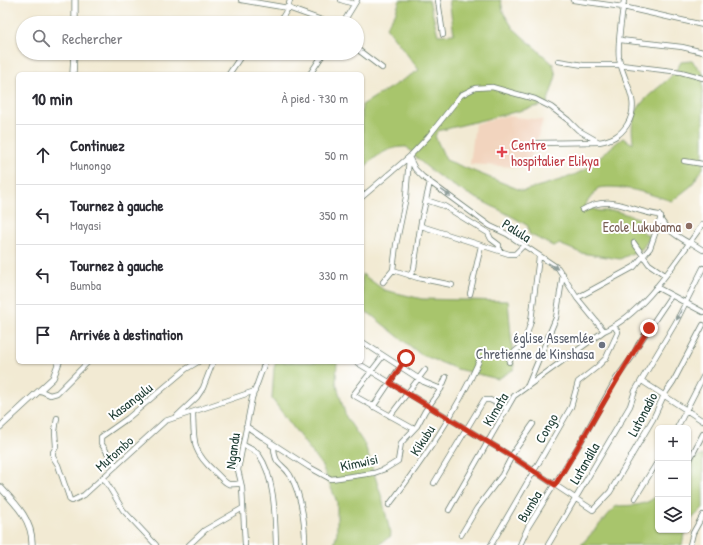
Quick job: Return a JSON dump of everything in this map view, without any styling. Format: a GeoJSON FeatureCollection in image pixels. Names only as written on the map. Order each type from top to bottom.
{"type":"FeatureCollection","features":[{"type":"Feature","properties":{"kind":"street"},"geometry":{"type":"LineString","coordinates":[[75,0],[75,16]]}},
{"type":"Feature","properties":{"kind":"street"},"geometry":{"type":"LineString","coordinates":[[241,0],[288,8],[310,16]]}},
{"type":"Feature","properties":{"kind":"street"},"geometry":{"type":"LineString","coordinates":[[283,16],[288,8],[290,0]]}},
{"type":"Feature","properties":{"kind":"street"},"geometry":{"type":"LineString","coordinates":[[341,0],[356,2],[347,16]]}},
{"type":"Feature","properties":{"kind":"street"},"geometry":{"type":"LineString","coordinates":[[438,0],[443,35]]}},
{"type":"Feature","properties":{"kind":"street"},"geometry":{"type":"LineString","coordinates":[[573,0],[623,7],[703,25]]}},
{"type":"Feature","properties":{"kind":"street"},"geometry":{"type":"LineString","coordinates":[[536,143],[599,142],[617,136],[626,127],[633,110],[632,95],[619,58],[624,0]]}},
{"type":"Feature","properties":{"kind":"street"},"geometry":{"type":"LineString","coordinates":[[620,40],[682,47],[703,52]]}},
{"type":"Feature","properties":{"kind":"street"},"geometry":{"type":"LineString","coordinates":[[364,54],[382,68]]}},
{"type":"Feature","properties":{"kind":"street"},"geometry":{"type":"LineString","coordinates":[[73,72],[74,60]]}},
{"type":"Feature","properties":{"kind":"street"},"geometry":{"type":"LineString","coordinates":[[229,72],[238,60]]}},
{"type":"Feature","properties":{"kind":"street"},"geometry":{"type":"LineString","coordinates":[[311,72],[319,60]]}},
{"type":"Feature","properties":{"kind":"street"},"geometry":{"type":"LineString","coordinates":[[558,62],[583,65],[621,65],[681,72],[703,78]]}},
{"type":"Feature","properties":{"kind":"street"},"geometry":{"type":"LineString","coordinates":[[364,195],[409,156],[437,128],[460,95],[475,88],[492,87],[535,99],[551,107],[578,130],[599,142]]}},
{"type":"Feature","properties":{"kind":"street"},"geometry":{"type":"LineString","coordinates":[[383,282],[393,270],[396,245],[406,197],[409,156]]}},
{"type":"Feature","properties":{"kind":"street","name":"Palula"},"geometry":{"type":"LineString","coordinates":[[409,156],[415,169],[430,182],[490,226],[507,234],[539,257],[558,268],[577,298],[604,330]]}},
{"type":"Feature","properties":{"kind":"street"},"geometry":{"type":"LineString","coordinates":[[684,161],[703,164]]}},
{"type":"Feature","properties":{"kind":"street"},"geometry":{"type":"LineString","coordinates":[[410,276],[414,268],[430,182]]}},
{"type":"Feature","properties":{"kind":"street"},"geometry":{"type":"LineString","coordinates":[[426,200],[444,206],[488,233],[499,246],[499,250]]}},
{"type":"Feature","properties":{"kind":"street"},"geometry":{"type":"LineString","coordinates":[[582,210],[594,204],[617,203],[633,209],[659,215],[675,235],[703,250]]}},
{"type":"Feature","properties":{"kind":"street"},"geometry":{"type":"LineString","coordinates":[[577,298],[634,267],[650,248],[661,218]]}},
{"type":"Feature","properties":{"kind":"street","name":"Kimata"},"geometry":{"type":"LineString","coordinates":[[449,510],[514,396],[528,385],[548,373],[604,330],[614,326],[629,315],[656,287],[703,224]]}},
{"type":"Feature","properties":{"kind":"street"},"geometry":{"type":"LineString","coordinates":[[421,226],[481,246],[515,254],[523,246]]}},
{"type":"Feature","properties":{"kind":"street"},"geometry":{"type":"LineString","coordinates":[[634,243],[652,266],[665,275]]}},
{"type":"Feature","properties":{"kind":"street"},"geometry":{"type":"LineString","coordinates":[[470,294],[481,246]]}},
{"type":"Feature","properties":{"kind":"street"},"geometry":{"type":"LineString","coordinates":[[509,362],[513,353],[524,344],[531,321],[539,257]]}},
{"type":"Feature","properties":{"kind":"street","name":"Lutandila"},"geometry":{"type":"LineString","coordinates":[[548,545],[630,406],[635,391],[669,335],[703,268]]}},
{"type":"Feature","properties":{"kind":"street"},"geometry":{"type":"LineString","coordinates":[[393,270],[410,276],[452,285]]}},
{"type":"Feature","properties":{"kind":"street"},"geometry":{"type":"LineString","coordinates":[[528,385],[556,318],[563,274]]}},
{"type":"Feature","properties":{"kind":"street"},"geometry":{"type":"LineString","coordinates":[[656,287],[685,304],[703,312]]}},
{"type":"Feature","properties":{"kind":"street","name":"Bumba"},"geometry":{"type":"LineString","coordinates":[[520,545],[528,527],[555,485],[616,379],[671,296]]}},
{"type":"Feature","properties":{"kind":"street","name":"Lutonadio"},"geometry":{"type":"LineString","coordinates":[[576,499],[593,510],[610,492],[653,419],[664,395],[674,382],[703,325]]}},
{"type":"Feature","properties":{"kind":"street","name":"Congo"},"geometry":{"type":"LineString","coordinates":[[491,545],[571,407],[578,382],[597,368],[606,358],[618,332],[614,326]]}},
{"type":"Feature","properties":{"kind":"street"},"geometry":{"type":"LineString","coordinates":[[364,343],[419,378],[441,389]]}},
{"type":"Feature","properties":{"kind":"street"},"geometry":{"type":"LineString","coordinates":[[383,356],[354,395],[414,429]]}},
{"type":"Feature","properties":{"kind":"street"},"geometry":{"type":"LineString","coordinates":[[373,407],[406,358]]}},
{"type":"Feature","properties":{"kind":"street","name":"Kikubu"},"geometry":{"type":"LineString","coordinates":[[389,505],[430,451],[479,361]]}},
{"type":"Feature","properties":{"kind":"street"},"geometry":{"type":"LineString","coordinates":[[0,427],[41,391],[53,378],[58,364]]}},
{"type":"Feature","properties":{"kind":"street"},"geometry":{"type":"LineString","coordinates":[[41,391],[50,395],[57,393],[86,364]]}},
{"type":"Feature","properties":{"kind":"street","name":"Kasangulu"},"geometry":{"type":"LineString","coordinates":[[116,466],[101,442],[101,437],[128,418],[186,369],[195,364]]}},
{"type":"Feature","properties":{"kind":"street"},"geometry":{"type":"LineString","coordinates":[[176,416],[198,397],[212,364]]}},
{"type":"Feature","properties":{"kind":"street","name":"Ngandu"},"geometry":{"type":"LineString","coordinates":[[245,543],[241,483],[238,470],[244,445],[246,426],[255,391],[264,364]]}},
{"type":"Feature","properties":{"kind":"street"},"geometry":{"type":"LineString","coordinates":[[359,364],[534,470],[576,499]]}},
{"type":"Feature","properties":{"kind":"street"},"geometry":{"type":"LineString","coordinates":[[390,416],[425,370]]}},
{"type":"Feature","properties":{"kind":"street","name":"Kimwisi"},"geometry":{"type":"LineString","coordinates":[[261,436],[309,467],[332,479],[374,473],[398,460],[401,443],[414,429],[441,389],[446,377]]}},
{"type":"Feature","properties":{"kind":"street"},"geometry":{"type":"LineString","coordinates":[[679,425],[703,377]]}},
{"type":"Feature","properties":{"kind":"street"},"geometry":{"type":"LineString","coordinates":[[642,381],[686,411],[703,420]]}},
{"type":"Feature","properties":{"kind":"street","name":"Mutombo"},"geometry":{"type":"LineString","coordinates":[[57,418],[55,431],[56,448],[53,455],[70,500],[75,501],[84,495],[165,421],[176,416],[193,413],[255,391]]}},
{"type":"Feature","properties":{"kind":"street"},"geometry":{"type":"LineString","coordinates":[[434,483],[484,400],[487,398],[507,408]]}},
{"type":"Feature","properties":{"kind":"street"},"geometry":{"type":"LineString","coordinates":[[193,413],[194,442],[201,459],[226,484],[233,485],[241,483]]}},
{"type":"Feature","properties":{"kind":"street"},"geometry":{"type":"LineString","coordinates":[[461,535],[477,508],[506,467],[511,456],[533,424]]}},
{"type":"Feature","properties":{"kind":"street"},"geometry":{"type":"LineString","coordinates":[[246,426],[274,447],[276,460],[288,473],[297,490],[305,528],[305,545]]}},
{"type":"Feature","properties":{"kind":"street"},"geometry":{"type":"LineString","coordinates":[[689,461],[703,434]]}},
{"type":"Feature","properties":{"kind":"street"},"geometry":{"type":"LineString","coordinates":[[244,445],[259,455],[268,473],[274,512],[276,545]]}},
{"type":"Feature","properties":{"kind":"street"},"geometry":{"type":"LineString","coordinates":[[635,498],[657,461]]}},
{"type":"Feature","properties":{"kind":"street"},"geometry":{"type":"LineString","coordinates":[[103,477],[123,510],[156,545]]}},
{"type":"Feature","properties":{"kind":"street"},"geometry":{"type":"LineString","coordinates":[[0,488],[16,504],[25,517],[30,529],[32,545]]}},
{"type":"Feature","properties":{"kind":"street"},"geometry":{"type":"LineString","coordinates":[[189,545],[205,530],[243,508]]}},
{"type":"Feature","properties":{"kind":"street"},"geometry":{"type":"LineString","coordinates":[[690,545],[703,515]]}},
{"type":"Feature","properties":{"kind":"street"},"geometry":{"type":"LineString","coordinates":[[240,545],[245,543]]}},
{"type":"Feature","properties":{"kind":"shaded area","name":"Centre hospitalier Elikya"},"geometry":{"type":"Polygon","coordinates":[[[506,116],[543,120],[528,168],[470,164],[475,124],[506,116]]]}},
{"type":"Feature","properties":{"kind":"green space"},"geometry":{"type":"Polygon","coordinates":[[[400,0],[429,0],[438,35],[454,34],[449,0],[501,0],[503,12],[513,28],[553,64],[556,76],[547,104],[438,131],[435,136],[446,160],[523,191],[576,174],[593,163],[623,138],[633,144],[632,125],[636,112],[641,104],[676,71],[681,62],[692,61],[703,73],[703,168],[691,186],[672,201],[617,187],[598,188],[584,206],[599,211],[616,211],[641,219],[643,232],[650,237],[642,249],[620,259],[581,253],[559,244],[553,246],[529,234],[528,226],[449,183],[420,161],[407,147],[388,150],[371,161],[364,168],[364,104],[419,70],[386,27],[395,14],[400,0]]]}},
{"type":"Feature","properties":{"kind":"green space"},"geometry":{"type":"Polygon","coordinates":[[[364,275],[384,290],[422,299],[508,301],[514,369],[498,379],[457,369],[420,354],[370,314],[364,311],[364,275]]]}},
{"type":"Feature","properties":{"kind":"green space"},"geometry":{"type":"Polygon","coordinates":[[[275,364],[337,364],[336,382],[346,417],[365,445],[382,498],[391,536],[378,545],[334,545],[337,532],[337,502],[322,466],[272,399],[275,364]]]}},
{"type":"Feature","properties":{"kind":"green space"},"geometry":{"type":"Polygon","coordinates":[[[703,455],[703,508],[691,520],[691,461],[703,455]]]}},
{"type":"Feature","properties":{"kind":"green space"},"geometry":{"type":"Polygon","coordinates":[[[655,497],[655,533],[684,533],[682,545],[581,545],[616,506],[645,503],[655,497]]]}},
{"type":"Feature","properties":{"kind":"place","name":"Centre hospitalier Elikya"},"geometry":{"type":"Point","coordinates":[502,152]}},
{"type":"Feature","properties":{"kind":"place","name":"Ecole Lukubama"},"geometry":{"type":"Point","coordinates":[689,226]}},
{"type":"Feature","properties":{"kind":"place","name":"église Assemlée Chretienne de Kinshasa"},"geometry":{"type":"Point","coordinates":[602,345]}},
{"type":"Feature","properties":{"kind":"route"},"geometry":{"type":"LineString","coordinates":[[406,358],[390,383],[534,470],[555,485],[597,414],[606,395],[632,357],[649,328]]}}]}
